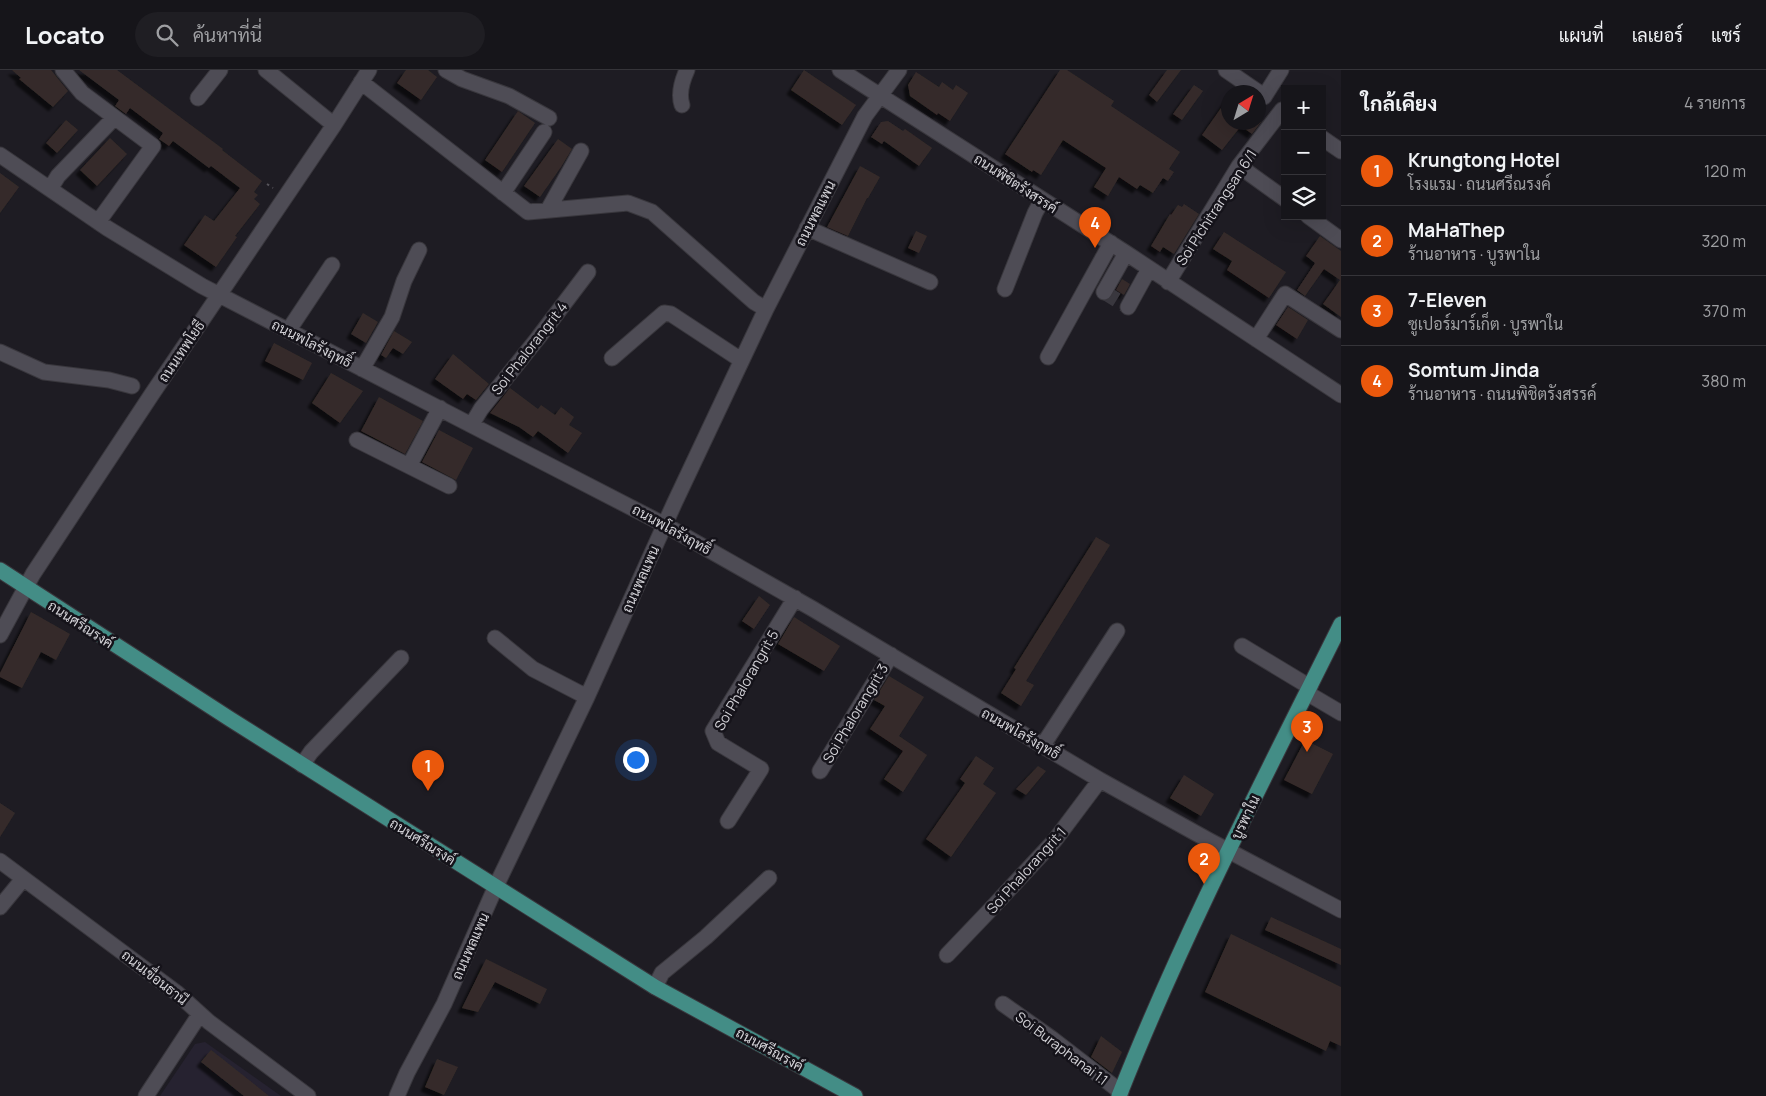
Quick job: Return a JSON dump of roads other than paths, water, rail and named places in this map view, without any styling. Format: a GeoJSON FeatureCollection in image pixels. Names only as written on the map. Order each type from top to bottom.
{"type":"FeatureCollection","features":[{"type":"Feature","properties":{"kind":"main road","name":"ถนนศรีณรงค์"},"geometry":{"type":"LineString","coordinates":[[0,570],[302,765],[655,987],[855,1096]]}},
{"type":"Feature","properties":{"kind":"main road","name":"บูรพาใน"},"geometry":{"type":"LineString","coordinates":[[1120,1094],[1164,988],[1201,906],[1341,624]]}},
{"type":"Feature","properties":{"kind":"street"},"geometry":{"type":"LineString","coordinates":[[63,70],[82,93],[153,146],[98,222]]}},
{"type":"Feature","properties":{"kind":"street"},"geometry":{"type":"LineString","coordinates":[[198,98],[220,70]]}},
{"type":"Feature","properties":{"kind":"street"},"geometry":{"type":"LineString","coordinates":[[266,70],[334,126]]}},
{"type":"Feature","properties":{"kind":"street"},"geometry":{"type":"LineString","coordinates":[[446,70],[462,79],[509,96],[547,125],[503,193]]}},
{"type":"Feature","properties":{"kind":"street"},"geometry":{"type":"LineString","coordinates":[[682,105],[680,88],[687,70]]}},
{"type":"Feature","properties":{"kind":"street","name":"ถนนพิชิตรังสรรค์"},"geometry":{"type":"LineString","coordinates":[[840,70],[1111,243],[1341,395]]}},
{"type":"Feature","properties":{"kind":"street","name":"ถนนพลแพน"},"geometry":{"type":"LineString","coordinates":[[397,1096],[406,1073],[444,1004],[496,886],[587,697],[741,360],[865,116],[899,70]]}},
{"type":"Feature","properties":{"kind":"street"},"geometry":{"type":"LineString","coordinates":[[1226,70],[1247,85]]}},
{"type":"Feature","properties":{"kind":"street"},"geometry":{"type":"LineString","coordinates":[[1266,87],[1281,70]]}},
{"type":"Feature","properties":{"kind":"street"},"geometry":{"type":"LineString","coordinates":[[365,76],[528,212],[628,203],[652,212],[754,302],[766,309]]}},
{"type":"Feature","properties":{"kind":"street","name":"ถนนเทพโยธี"},"geometry":{"type":"LineString","coordinates":[[0,635],[24,587],[334,126],[365,76]]}},
{"type":"Feature","properties":{"kind":"street"},"geometry":{"type":"LineString","coordinates":[[1266,98],[1281,110]]}},
{"type":"Feature","properties":{"kind":"street","name":"Soi Pichitrangsan 6/1"},"geometry":{"type":"LineString","coordinates":[[1168,282],[1239,166],[1281,114]]}},
{"type":"Feature","properties":{"kind":"street"},"geometry":{"type":"LineString","coordinates":[[50,189],[58,176],[114,118]]}},
{"type":"Feature","properties":{"kind":"street"},"geometry":{"type":"LineString","coordinates":[[1326,141],[1341,151]]}},
{"type":"Feature","properties":{"kind":"street"},"geometry":{"type":"LineString","coordinates":[[548,210],[581,151]]}},
{"type":"Feature","properties":{"kind":"street","name":"ถนนพโลรังฤทธิ์"},"geometry":{"type":"LineString","coordinates":[[0,155],[98,222],[197,283],[665,524],[891,655],[1100,780],[1228,851],[1341,910]]}},
{"type":"Feature","properties":{"kind":"street"},"geometry":{"type":"LineString","coordinates":[[1239,166],[1281,196]]}},
{"type":"Feature","properties":{"kind":"street"},"geometry":{"type":"LineString","coordinates":[[1005,289],[1042,200]]}},
{"type":"Feature","properties":{"kind":"street"},"geometry":{"type":"LineString","coordinates":[[1314,220],[1341,240]]}},
{"type":"Feature","properties":{"kind":"street"},"geometry":{"type":"LineString","coordinates":[[807,228],[930,282]]}},
{"type":"Feature","properties":{"kind":"street"},"geometry":{"type":"LineString","coordinates":[[1048,357],[1111,243]]}},
{"type":"Feature","properties":{"kind":"street"},"geometry":{"type":"LineString","coordinates":[[362,369],[392,316],[404,281],[419,250]]}},
{"type":"Feature","properties":{"kind":"street"},"geometry":{"type":"LineString","coordinates":[[1104,292],[1126,253]]}},
{"type":"Feature","properties":{"kind":"street"},"geometry":{"type":"LineString","coordinates":[[288,331],[332,265]]}},
{"type":"Feature","properties":{"kind":"street"},"geometry":{"type":"LineString","coordinates":[[1128,307],[1149,269]]}},
{"type":"Feature","properties":{"kind":"street","name":"Soi Phalorangrit 4"},"geometry":{"type":"LineString","coordinates":[[472,424],[481,409],[588,272]]}},
{"type":"Feature","properties":{"kind":"street"},"geometry":{"type":"LineString","coordinates":[[1256,339],[1285,294],[1341,330]]}},
{"type":"Feature","properties":{"kind":"street"},"geometry":{"type":"LineString","coordinates":[[612,358],[664,313],[671,314],[741,360]]}},
{"type":"Feature","properties":{"kind":"street"},"geometry":{"type":"LineString","coordinates":[[0,352],[44,372],[109,380],[132,386]]}},
{"type":"Feature","properties":{"kind":"street"},"geometry":{"type":"LineString","coordinates":[[409,466],[440,408]]}},
{"type":"Feature","properties":{"kind":"street"},"geometry":{"type":"LineString","coordinates":[[357,440],[449,486]]}},
{"type":"Feature","properties":{"kind":"street","name":"Soi Phalorangrit 5"},"geometry":{"type":"LineString","coordinates":[[728,821],[761,769],[718,742],[713,731],[794,598]]}},
{"type":"Feature","properties":{"kind":"street"},"geometry":{"type":"LineString","coordinates":[[1043,746],[1117,631]]}},
{"type":"Feature","properties":{"kind":"street"},"geometry":{"type":"LineString","coordinates":[[495,638],[533,669],[587,697]]}},
{"type":"Feature","properties":{"kind":"street"},"geometry":{"type":"LineString","coordinates":[[1242,646],[1341,713]]}},
{"type":"Feature","properties":{"kind":"street","name":"Soi Phalorangrit 3"},"geometry":{"type":"LineString","coordinates":[[820,771],[891,655]]}},
{"type":"Feature","properties":{"kind":"street"},"geometry":{"type":"LineString","coordinates":[[302,765],[311,752],[401,658]]}},
{"type":"Feature","properties":{"kind":"street","name":"Soi Phalorangrit 1"},"geometry":{"type":"LineString","coordinates":[[947,955],[1055,840],[1100,780]]}},
{"type":"Feature","properties":{"kind":"street","name":"ถนนเขื่อนธานี"},"geometry":{"type":"LineString","coordinates":[[0,861],[177,993],[200,1014],[308,1096]]}},
{"type":"Feature","properties":{"kind":"street"},"geometry":{"type":"LineString","coordinates":[[655,987],[662,973],[706,937],[769,878]]}},
{"type":"Feature","properties":{"kind":"street"},"geometry":{"type":"LineString","coordinates":[[0,907],[23,879]]}},
{"type":"Feature","properties":{"kind":"street","name":"Soi Buraphanai 1.1"},"geometry":{"type":"LineString","coordinates":[[1003,1004],[1051,1038],[1120,1094]]}},
{"type":"Feature","properties":{"kind":"street"},"geometry":{"type":"LineString","coordinates":[[146,1096],[200,1014]]}},
{"type":"Feature","properties":{"kind":"tunnel"},"geometry":{"type":"LineString","coordinates":[[1104,292],[1128,307]]}},
{"type":"Feature","properties":{"kind":"place","name":"Somtum Jinda"},"geometry":{"type":"Point","coordinates":[1095,248]}},
{"type":"Feature","properties":{"kind":"place","name":"7-Eleven"},"geometry":{"type":"Point","coordinates":[1307,752]}},
{"type":"Feature","properties":{"kind":"place","name":"Krungtong Hotel"},"geometry":{"type":"Point","coordinates":[428,791]}},
{"type":"Feature","properties":{"kind":"place","name":"MaHaThep"},"geometry":{"type":"Point","coordinates":[1204,884]}}]}
